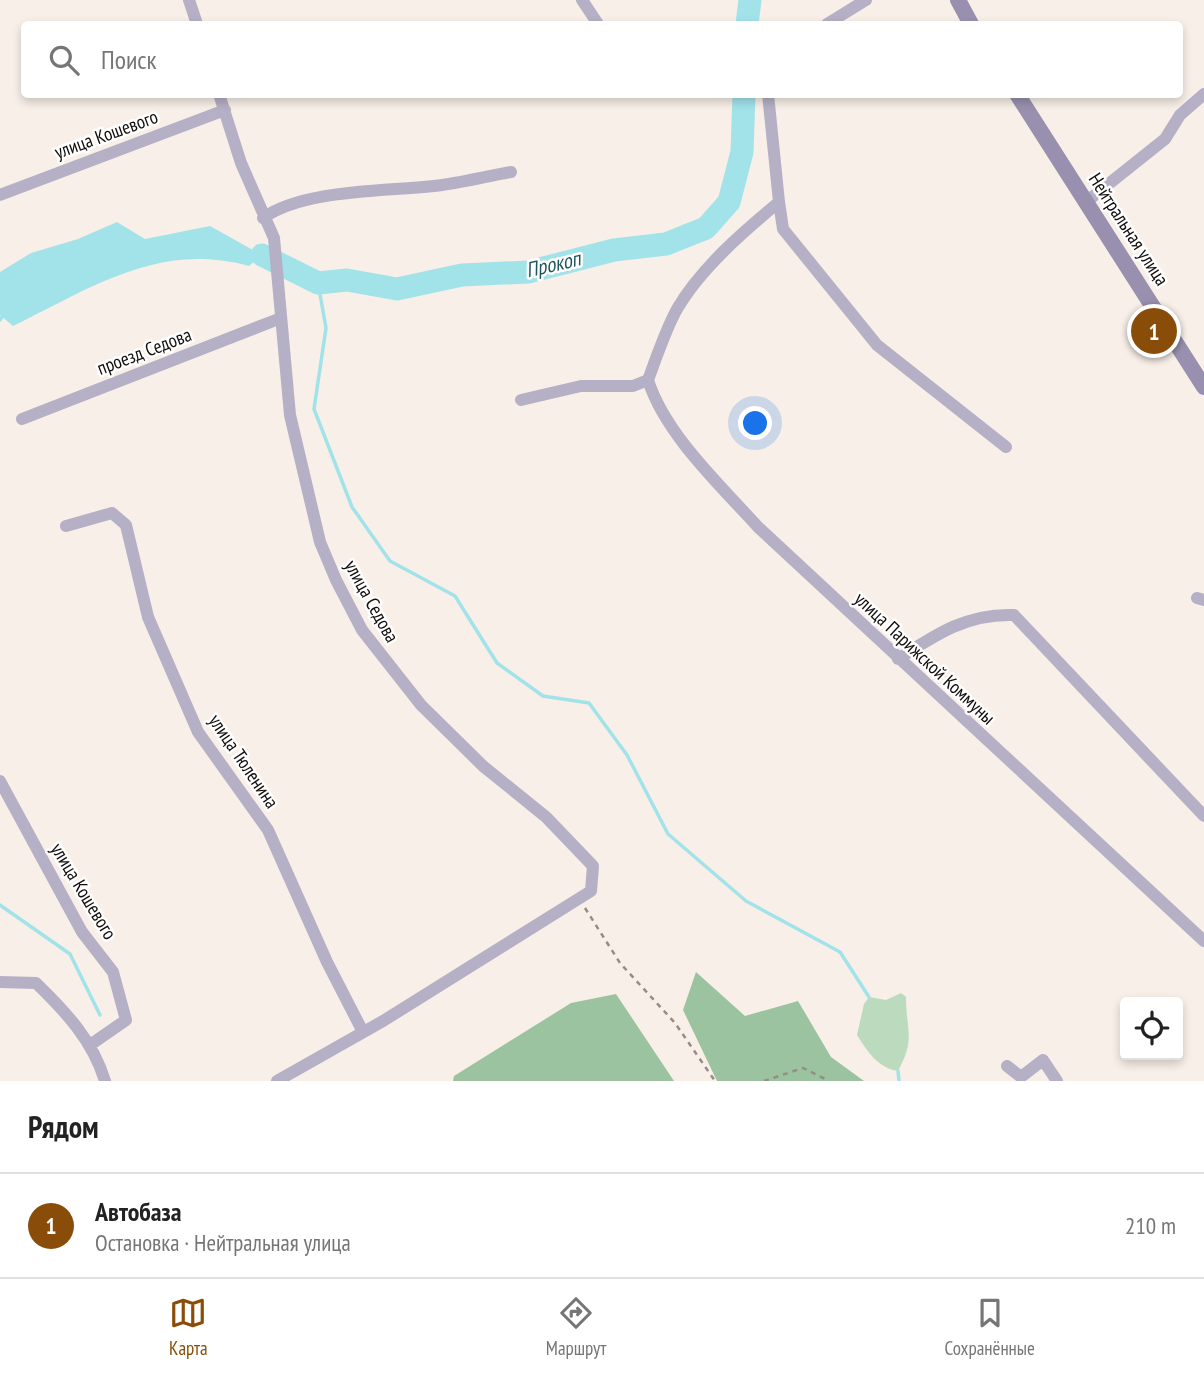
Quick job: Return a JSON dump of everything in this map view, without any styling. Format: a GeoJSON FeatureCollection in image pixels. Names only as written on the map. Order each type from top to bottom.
{"type":"FeatureCollection","features":[{"type":"Feature","properties":{"kind":"main road"},"geometry":{"type":"LineString","coordinates":[[958,0],[969,21]]}},
{"type":"Feature","properties":{"kind":"main road","name":"Нейтральная улица"},"geometry":{"type":"LineString","coordinates":[[1020,98],[1204,387]]}},
{"type":"Feature","properties":{"kind":"street"},"geometry":{"type":"LineString","coordinates":[[189,0],[196,21]]}},
{"type":"Feature","properties":{"kind":"street"},"geometry":{"type":"LineString","coordinates":[[582,0],[596,21]]}},
{"type":"Feature","properties":{"kind":"street"},"geometry":{"type":"LineString","coordinates":[[832,21],[866,0]]}},
{"type":"Feature","properties":{"kind":"street"},"geometry":{"type":"LineString","coordinates":[[1086,202],[1165,139],[1180,115],[1204,94]]}},
{"type":"Feature","properties":{"kind":"street"},"geometry":{"type":"LineString","coordinates":[[220,98],[264,218],[279,207],[337,196],[442,185],[511,172]]}},
{"type":"Feature","properties":{"kind":"street"},"geometry":{"type":"LineString","coordinates":[[768,98],[783,229],[877,345],[1006,447]]}},
{"type":"Feature","properties":{"kind":"street","name":"улица Кошевого"},"geometry":{"type":"LineString","coordinates":[[0,195],[225,110]]}},
{"type":"Feature","properties":{"kind":"street"},"geometry":{"type":"LineString","coordinates":[[521,400],[581,386],[633,386],[648,380],[677,309],[694,286],[749,226],[779,202]]}},
{"type":"Feature","properties":{"kind":"street","name":"улица Седова"},"geometry":{"type":"LineString","coordinates":[[264,218],[274,238],[290,415],[320,542],[362,630],[421,705],[483,766],[546,817],[593,866],[591,891],[579,899]]}},
{"type":"Feature","properties":{"kind":"street","name":"проезд Седова"},"geometry":{"type":"LineString","coordinates":[[22,419],[281,318]]}},
{"type":"Feature","properties":{"kind":"street","name":"улица Парижской Коммуны"},"geometry":{"type":"LineString","coordinates":[[648,380],[655,403],[703,466],[758,527],[1204,941]]}},
{"type":"Feature","properties":{"kind":"street","name":"улица Тюленина"},"geometry":{"type":"LineString","coordinates":[[66,526],[113,513],[125,525],[148,617],[198,732],[268,830],[327,962],[363,1032]]}},
{"type":"Feature","properties":{"kind":"street"},"geometry":{"type":"LineString","coordinates":[[898,659],[951,625],[1014,615],[1204,816]]}},
{"type":"Feature","properties":{"kind":"street","name":"улица Кошевого"},"geometry":{"type":"LineString","coordinates":[[0,781],[82,932],[113,972],[126,1020],[90,1045]]}},
{"type":"Feature","properties":{"kind":"street"},"geometry":{"type":"LineString","coordinates":[[278,1081],[579,899]]}},
{"type":"Feature","properties":{"kind":"street"},"geometry":{"type":"LineString","coordinates":[[0,982],[36,984],[64,1010],[97,1056],[105,1081]]}},
{"type":"Feature","properties":{"kind":"street"},"geometry":{"type":"LineString","coordinates":[[1007,1066],[1021,1077],[1043,1060],[1057,1081]]}},
{"type":"Feature","properties":{"kind":"path"},"geometry":{"type":"LineString","coordinates":[[579,899],[620,963],[675,1023],[715,1081]]}},
{"type":"Feature","properties":{"kind":"path"},"geometry":{"type":"LineString","coordinates":[[764,1081],[803,1068],[829,1081]]}},
{"type":"Feature","properties":{"kind":"green space"},"geometry":{"type":"Polygon","coordinates":[[[696,972],[745,1016],[798,1001],[831,1057],[864,1081],[717,1081],[683,1010],[696,972]]]}},
{"type":"Feature","properties":{"kind":"green space"},"geometry":{"type":"Polygon","coordinates":[[[901,993],[906,997],[909,1034],[907,1050],[898,1071],[879,1063],[857,1035],[864,1004],[869,997],[886,1000],[901,993]]]}},
{"type":"Feature","properties":{"kind":"green space"},"geometry":{"type":"Polygon","coordinates":[[[616,994],[674,1081],[453,1081],[454,1076],[571,1003],[616,994]]]}},
{"type":"Feature","properties":{"kind":"water"},"geometry":{"type":"Polygon","coordinates":[[[117,222],[145,239],[210,226],[262,255],[249,266],[216,260],[185,259],[155,264],[98,284],[13,326],[0,315],[0,272],[31,253],[78,239],[117,222]]]}},
{"type":"Feature","properties":{"kind":"waterway","name":"Прокоп"},"geometry":{"type":"LineString","coordinates":[[747,21],[750,0]]}},
{"type":"Feature","properties":{"kind":"waterway","name":"Прокоп"},"geometry":{"type":"LineString","coordinates":[[262,255],[318,283],[347,280],[397,289],[462,275],[528,272],[614,250],[666,244],[706,228],[729,202],[742,152],[744,98]]}},
{"type":"Feature","properties":{"kind":"waterway"},"geometry":{"type":"LineString","coordinates":[[318,283],[326,328],[314,409],[352,507],[390,561],[455,596],[497,663],[543,696],[589,703],[627,755],[668,834],[746,901],[840,952],[869,997]]}},
{"type":"Feature","properties":{"kind":"waterway"},"geometry":{"type":"LineString","coordinates":[[0,905],[70,954],[100,1015]]}},
{"type":"Feature","properties":{"kind":"waterway"},"geometry":{"type":"LineString","coordinates":[[898,1071],[899,1081]]}},
{"type":"Feature","properties":{"kind":"place","name":"Автобаза"},"geometry":{"type":"Point","coordinates":[1154,331]}}]}
